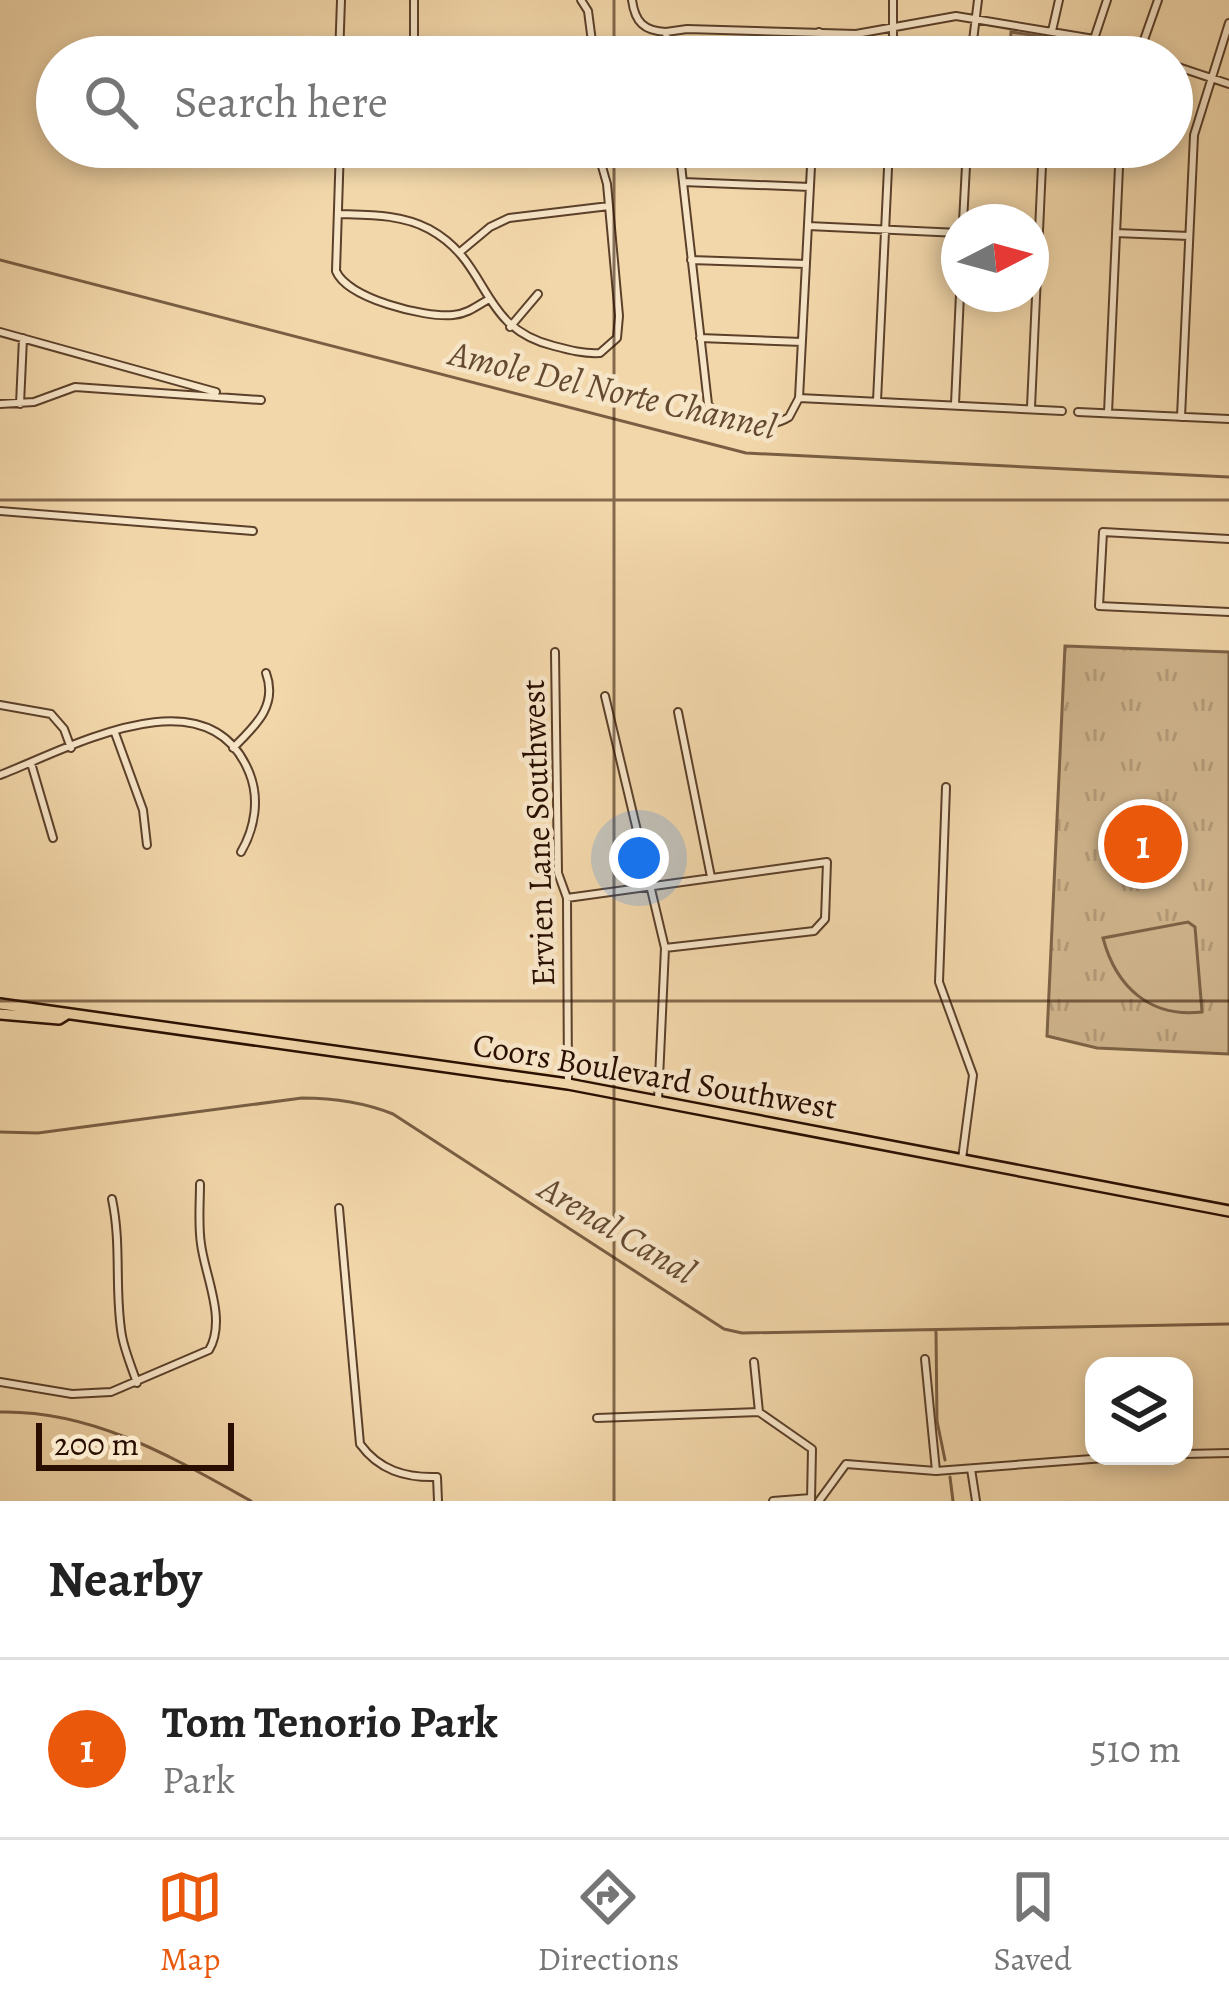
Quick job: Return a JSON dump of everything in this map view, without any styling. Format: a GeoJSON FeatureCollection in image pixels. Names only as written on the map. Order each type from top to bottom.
{"type":"FeatureCollection","features":[{"type":"Feature","properties":{"kind":"main road","name":"Coors Boulevard Southwest"},"geometry":{"type":"LineString","coordinates":[[0,1004],[568,1084],[1229,1211]]}},
{"type":"Feature","properties":{"kind":"main road","name":"Coors Boulevard Southwest"},"geometry":{"type":"LineString","coordinates":[[0,1014],[67,1015]]}},
{"type":"Feature","properties":{"kind":"street"},"geometry":{"type":"LineString","coordinates":[[340,36],[341,0]]}},
{"type":"Feature","properties":{"kind":"street"},"geometry":{"type":"LineString","coordinates":[[414,0],[414,36]]}},
{"type":"Feature","properties":{"kind":"street"},"geometry":{"type":"LineString","coordinates":[[581,0],[588,11],[591,36]]}},
{"type":"Feature","properties":{"kind":"street"},"geometry":{"type":"LineString","coordinates":[[632,0],[637,21],[666,32],[712,27],[856,34],[935,18],[975,19],[1078,36]]}},
{"type":"Feature","properties":{"kind":"street"},"geometry":{"type":"LineString","coordinates":[[892,0],[892,36]]}},
{"type":"Feature","properties":{"kind":"street"},"geometry":{"type":"LineString","coordinates":[[973,36],[978,0]]}},
{"type":"Feature","properties":{"kind":"street"},"geometry":{"type":"LineString","coordinates":[[1052,31],[1059,0]]}},
{"type":"Feature","properties":{"kind":"street"},"geometry":{"type":"LineString","coordinates":[[1095,36],[1107,0]]}},
{"type":"Feature","properties":{"kind":"street"},"geometry":{"type":"LineString","coordinates":[[1148,36],[1158,0]]}},
{"type":"Feature","properties":{"kind":"street"},"geometry":{"type":"LineString","coordinates":[[1181,417],[1195,135],[1229,23]]}},
{"type":"Feature","properties":{"kind":"street"},"geometry":{"type":"LineString","coordinates":[[666,32],[666,36]]}},
{"type":"Feature","properties":{"kind":"street"},"geometry":{"type":"LineString","coordinates":[[819,32],[819,36]]}},
{"type":"Feature","properties":{"kind":"street"},"geometry":{"type":"LineString","coordinates":[[1193,72],[1229,84]]}},
{"type":"Feature","properties":{"kind":"street"},"geometry":{"type":"LineString","coordinates":[[339,168],[340,282],[359,295],[435,315],[467,312],[489,299]]}},
{"type":"Feature","properties":{"kind":"street"},"geometry":{"type":"LineString","coordinates":[[338,214],[410,221],[430,230],[460,252],[510,327],[535,341],[600,353],[617,338],[620,316],[602,168]]}},
{"type":"Feature","properties":{"kind":"street"},"geometry":{"type":"LineString","coordinates":[[682,168],[707,400],[714,413],[760,426],[789,417],[800,398],[811,168]]}},
{"type":"Feature","properties":{"kind":"street"},"geometry":{"type":"LineString","coordinates":[[877,402],[888,168]]}},
{"type":"Feature","properties":{"kind":"street"},"geometry":{"type":"LineString","coordinates":[[964,204],[966,168]]}},
{"type":"Feature","properties":{"kind":"street"},"geometry":{"type":"LineString","coordinates":[[1038,204],[1042,168]]}},
{"type":"Feature","properties":{"kind":"street"},"geometry":{"type":"LineString","coordinates":[[1108,413],[1118,168]]}},
{"type":"Feature","properties":{"kind":"street"},"geometry":{"type":"LineString","coordinates":[[683,182],[811,187]]}},
{"type":"Feature","properties":{"kind":"street"},"geometry":{"type":"LineString","coordinates":[[460,252],[509,218],[609,206]]}},
{"type":"Feature","properties":{"kind":"street"},"geometry":{"type":"LineString","coordinates":[[808,226],[941,232]]}},
{"type":"Feature","properties":{"kind":"street"},"geometry":{"type":"LineString","coordinates":[[1116,233],[1189,236]]}},
{"type":"Feature","properties":{"kind":"street"},"geometry":{"type":"LineString","coordinates":[[692,260],[806,264]]}},
{"type":"Feature","properties":{"kind":"street"},"geometry":{"type":"LineString","coordinates":[[510,327],[538,294]]}},
{"type":"Feature","properties":{"kind":"street"},"geometry":{"type":"LineString","coordinates":[[956,405],[959,312]]}},
{"type":"Feature","properties":{"kind":"street"},"geometry":{"type":"LineString","coordinates":[[1031,407],[1033,312]]}},
{"type":"Feature","properties":{"kind":"street"},"geometry":{"type":"LineString","coordinates":[[0,332],[225,395]]}},
{"type":"Feature","properties":{"kind":"street"},"geometry":{"type":"LineString","coordinates":[[20,404],[22,338]]}},
{"type":"Feature","properties":{"kind":"street"},"geometry":{"type":"LineString","coordinates":[[700,338],[802,343]]}},
{"type":"Feature","properties":{"kind":"street"},"geometry":{"type":"LineString","coordinates":[[0,404],[34,402],[75,387],[261,400]]}},
{"type":"Feature","properties":{"kind":"street"},"geometry":{"type":"LineString","coordinates":[[800,398],[1061,411]]}},
{"type":"Feature","properties":{"kind":"street"},"geometry":{"type":"LineString","coordinates":[[1078,412],[1229,419]]}},
{"type":"Feature","properties":{"kind":"street"},"geometry":{"type":"LineString","coordinates":[[0,511],[253,531]]}},
{"type":"Feature","properties":{"kind":"street"},"geometry":{"type":"LineString","coordinates":[[1229,539],[1102,532],[1099,606],[1229,612]]}},
{"type":"Feature","properties":{"kind":"street","name":"Ervien Lane Southwest"},"geometry":{"type":"LineString","coordinates":[[555,652],[558,873],[567,898],[568,1084]]}},
{"type":"Feature","properties":{"kind":"street"},"geometry":{"type":"LineString","coordinates":[[233,748],[268,704],[272,688],[266,673]]}},
{"type":"Feature","properties":{"kind":"street"},"geometry":{"type":"LineString","coordinates":[[605,696],[665,948],[658,1100]]}},
{"type":"Feature","properties":{"kind":"street"},"geometry":{"type":"LineString","coordinates":[[0,705],[51,714],[71,748]]}},
{"type":"Feature","properties":{"kind":"street"},"geometry":{"type":"LineString","coordinates":[[678,712],[711,877]]}},
{"type":"Feature","properties":{"kind":"street"},"geometry":{"type":"LineString","coordinates":[[0,775],[147,721],[176,719],[211,730],[246,765],[254,791],[252,830],[241,852]]}},
{"type":"Feature","properties":{"kind":"street"},"geometry":{"type":"LineString","coordinates":[[115,733],[143,810],[147,844]]}},
{"type":"Feature","properties":{"kind":"street"},"geometry":{"type":"LineString","coordinates":[[31,763],[53,838]]}},
{"type":"Feature","properties":{"kind":"street"},"geometry":{"type":"LineString","coordinates":[[946,787],[939,982],[973,1075],[962,1159]]}},
{"type":"Feature","properties":{"kind":"street"},"geometry":{"type":"LineString","coordinates":[[567,898],[827,862],[825,919],[814,931],[665,948]]}},
{"type":"Feature","properties":{"kind":"street"},"geometry":{"type":"LineString","coordinates":[[0,1382],[72,1394],[111,1392],[209,1351],[214,1311],[200,1242],[200,1184]]}},
{"type":"Feature","properties":{"kind":"street"},"geometry":{"type":"LineString","coordinates":[[112,1198],[120,1237],[119,1319],[137,1383]]}},
{"type":"Feature","properties":{"kind":"street"},"geometry":{"type":"LineString","coordinates":[[340,1208],[360,1444],[374,1463],[415,1478],[437,1477],[439,1501]]}},
{"type":"Feature","properties":{"kind":"street"},"geometry":{"type":"LineString","coordinates":[[925,1359],[936,1471]]}},
{"type":"Feature","properties":{"kind":"street"},"geometry":{"type":"LineString","coordinates":[[754,1362],[759,1412]]}},
{"type":"Feature","properties":{"kind":"street"},"geometry":{"type":"LineString","coordinates":[[597,1418],[759,1412],[812,1449],[814,1500]]}},
{"type":"Feature","properties":{"kind":"street"},"geometry":{"type":"LineString","coordinates":[[1193,1454],[1229,1453]]}},
{"type":"Feature","properties":{"kind":"street"},"geometry":{"type":"LineString","coordinates":[[773,1501],[814,1500],[846,1464],[936,1471],[1085,1460]]}},
{"type":"Feature","properties":{"kind":"street"},"geometry":{"type":"LineString","coordinates":[[971,1469],[976,1501]]}},
{"type":"Feature","properties":{"kind":"green space"},"geometry":{"type":"Polygon","coordinates":[[[1065,646],[1229,652],[1229,1054],[1097,1048],[1047,1036],[1065,646]]]}},
{"type":"Feature","properties":{"kind":"green space"},"geometry":{"type":"Polygon","coordinates":[[[1188,922],[1195,927],[1202,1012],[1183,1013],[1151,1004],[1126,985],[1103,938],[1188,922]]]}},
{"type":"Feature","properties":{"kind":"waterway","name":"Amole Del Norte Channel"},"geometry":{"type":"LineString","coordinates":[[0,260],[746,453],[1229,477]]}},
{"type":"Feature","properties":{"kind":"waterway","name":"Arenal Canal"},"geometry":{"type":"LineString","coordinates":[[0,1132],[38,1133],[302,1098],[371,1106],[393,1114],[724,1329],[742,1333],[1229,1324]]}},
{"type":"Feature","properties":{"kind":"waterway"},"geometry":{"type":"LineString","coordinates":[[936,1332],[937,1421],[945,1460]]}},
{"type":"Feature","properties":{"kind":"waterway"},"geometry":{"type":"LineString","coordinates":[[0,1412],[67,1419],[131,1439],[251,1501]]}},
{"type":"Feature","properties":{"kind":"waterway"},"geometry":{"type":"LineString","coordinates":[[950,1477],[953,1501]]}},
{"type":"Feature","properties":{"kind":"place","name":"Tom Tenorio Park"},"geometry":{"type":"Point","coordinates":[1143,844]}}]}
